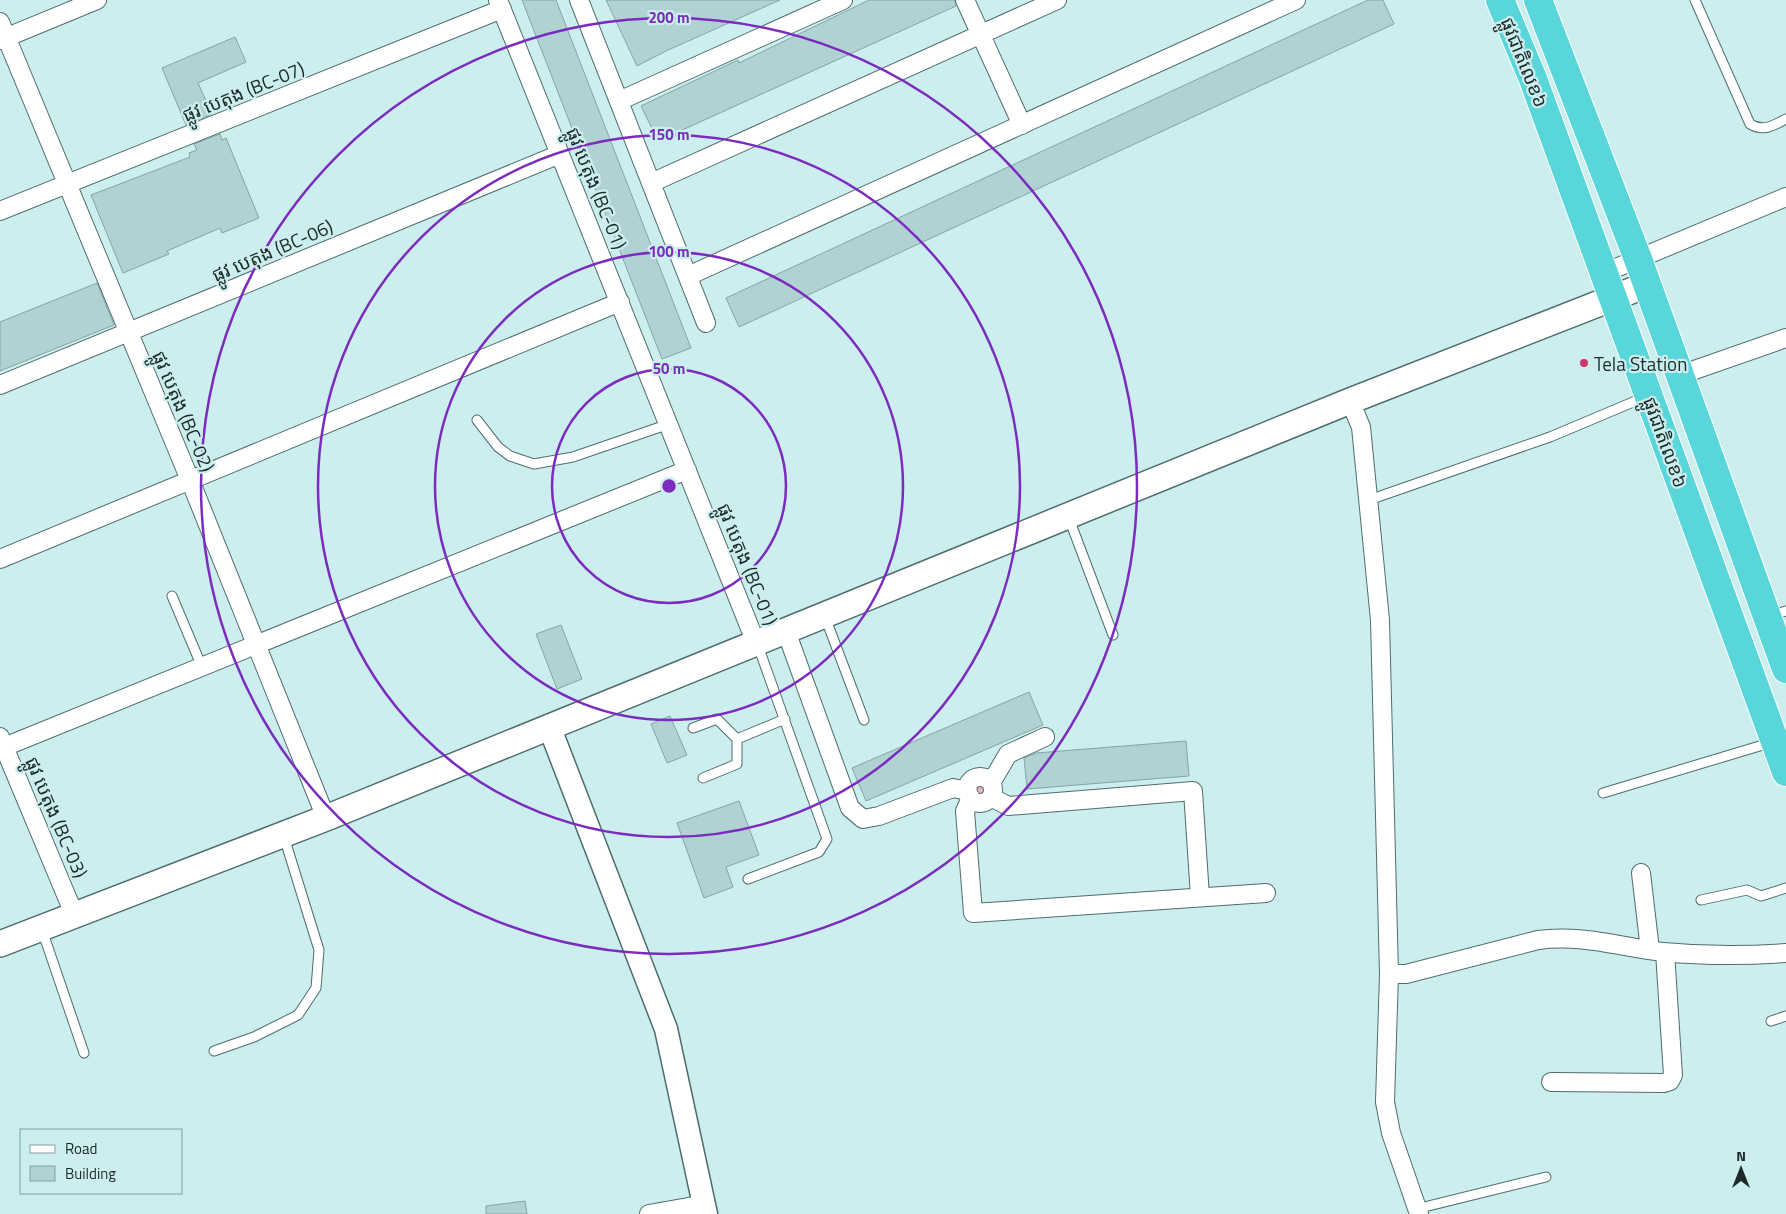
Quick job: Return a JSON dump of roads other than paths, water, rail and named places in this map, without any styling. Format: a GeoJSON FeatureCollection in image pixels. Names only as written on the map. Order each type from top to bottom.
{"type":"FeatureCollection","features":[{"type":"Feature","properties":{"kind":"highway","name":"ផ្លូវជាតិលេខ៦"},"geometry":{"type":"LineString","coordinates":[[1500,0],[1533,79],[1649,395],[1780,739],[1786,770]]}},
{"type":"Feature","properties":{"kind":"highway","name":"ផ្លូវជាតិលេខ៦"},"geometry":{"type":"LineString","coordinates":[[1538,0],[1638,259],[1680,375],[1777,614],[1785,662]]}},
{"type":"Feature","properties":{"kind":"main road"},"geometry":{"type":"LineString","coordinates":[[0,944],[326,818],[1350,401],[1609,285],[1646,285]]}},
{"type":"Feature","properties":{"kind":"street"},"geometry":{"type":"LineString","coordinates":[[2,33],[97,0]]}},
{"type":"Feature","properties":{"kind":"street"},"geometry":{"type":"LineString","coordinates":[[579,0],[706,323]]}},
{"type":"Feature","properties":{"kind":"street"},"geometry":{"type":"LineString","coordinates":[[619,101],[843,0]]}},
{"type":"Feature","properties":{"kind":"street"},"geometry":{"type":"LineString","coordinates":[[964,0],[1022,125]]}},
{"type":"Feature","properties":{"kind":"street"},"geometry":{"type":"LineString","coordinates":[[651,183],[1058,0]]}},
{"type":"Feature","properties":{"kind":"street"},"geometry":{"type":"LineString","coordinates":[[688,276],[1296,0]]}},
{"type":"Feature","properties":{"kind":"street","name":"ផ្លូវ បេតុង (BC-01)"},"geometry":{"type":"LineString","coordinates":[[500,5],[756,642]]}},
{"type":"Feature","properties":{"kind":"street","name":"ផ្លូវ បេតុង (BC-07)"},"geometry":{"type":"LineString","coordinates":[[0,211],[500,5]]}},
{"type":"Feature","properties":{"kind":"street","name":"ផ្លូវ បេតុង (BC-02)"},"geometry":{"type":"LineString","coordinates":[[2,33],[190,480],[326,818]]}},
{"type":"Feature","properties":{"kind":"street","name":"ផ្លូវ បេតុង (BC-06)"},"geometry":{"type":"LineString","coordinates":[[0,385],[560,154]]}},
{"type":"Feature","properties":{"kind":"street"},"geometry":{"type":"LineString","coordinates":[[1609,285],[1638,259],[1786,197]]}},
{"type":"Feature","properties":{"kind":"street"},"geometry":{"type":"LineString","coordinates":[[0,559],[620,302]]}},
{"type":"Feature","properties":{"kind":"street"},"geometry":{"type":"LineString","coordinates":[[1680,375],[1786,338]]}},
{"type":"Feature","properties":{"kind":"street"},"geometry":{"type":"LineString","coordinates":[[1350,401],[1361,427],[1380,620],[1389,974],[1385,1102],[1391,1133],[1417,1212]]}},
{"type":"Feature","properties":{"kind":"street"},"geometry":{"type":"LineString","coordinates":[[2,742],[202,667],[687,470]]}},
{"type":"Feature","properties":{"kind":"street"},"geometry":{"type":"LineString","coordinates":[[786,631],[850,808],[863,819],[879,816],[953,788],[982,802],[991,790],[1008,754],[1045,737]]}},
{"type":"Feature","properties":{"kind":"street"},"geometry":{"type":"LineString","coordinates":[[549,726],[666,1028],[705,1209],[649,1214]]}},
{"type":"Feature","properties":{"kind":"street","name":"ផ្លូវ បេតុង (BC-03)"},"geometry":{"type":"LineString","coordinates":[[2,742],[74,914]]}},
{"type":"Feature","properties":{"kind":"street"},"geometry":{"type":"LineString","coordinates":[[991,790],[1008,806],[1193,791],[1200,897]]}},
{"type":"Feature","properties":{"kind":"street"},"geometry":{"type":"LineString","coordinates":[[969,795],[965,810],[974,913],[1266,893]]}},
{"type":"Feature","properties":{"kind":"street"},"geometry":{"type":"LineString","coordinates":[[1551,1082],[1670,1081],[1673,1075],[1657,951],[1641,873]]}},
{"type":"Feature","properties":{"kind":"street"},"geometry":{"type":"LineString","coordinates":[[1389,974],[1406,974],[1538,940],[1560,937],[1581,938],[1657,951],[1728,957],[1786,953]]}},
{"type":"Feature","properties":{"kind":"lane"},"geometry":{"type":"LineString","coordinates":[[1695,0],[1750,124],[1758,129],[1768,128],[1786,119]]}},
{"type":"Feature","properties":{"kind":"lane"},"geometry":{"type":"LineString","coordinates":[[1369,500],[1550,437],[1649,395]]}},
{"type":"Feature","properties":{"kind":"lane"},"geometry":{"type":"LineString","coordinates":[[477,420],[498,447],[510,456],[534,464],[573,457],[668,424]]}},
{"type":"Feature","properties":{"kind":"lane"},"geometry":{"type":"LineString","coordinates":[[1068,516],[1113,634]]}},
{"type":"Feature","properties":{"kind":"lane"},"geometry":{"type":"LineString","coordinates":[[172,596],[202,667]]}},
{"type":"Feature","properties":{"kind":"lane"},"geometry":{"type":"LineString","coordinates":[[824,615],[864,720]]}},
{"type":"Feature","properties":{"kind":"lane"},"geometry":{"type":"LineString","coordinates":[[748,879],[819,852],[827,838],[756,642]]}},
{"type":"Feature","properties":{"kind":"lane"},"geometry":{"type":"LineString","coordinates":[[692,728],[717,719],[737,739],[737,764],[703,778]]}},
{"type":"Feature","properties":{"kind":"lane"},"geometry":{"type":"LineString","coordinates":[[737,739],[785,719]]}},
{"type":"Feature","properties":{"kind":"lane"},"geometry":{"type":"LineString","coordinates":[[1603,793],[1780,739]]}},
{"type":"Feature","properties":{"kind":"lane"},"geometry":{"type":"LineString","coordinates":[[214,1051],[254,1037],[298,1015],[316,988],[319,950],[292,871],[283,834]]}},
{"type":"Feature","properties":{"kind":"lane"},"geometry":{"type":"LineString","coordinates":[[1701,900],[1747,890],[1761,896],[1786,888]]}},
{"type":"Feature","properties":{"kind":"lane"},"geometry":{"type":"LineString","coordinates":[[41,928],[84,1053]]}},
{"type":"Feature","properties":{"kind":"lane"},"geometry":{"type":"LineString","coordinates":[[1770,1021],[1786,1016]]}},
{"type":"Feature","properties":{"kind":"lane"},"geometry":{"type":"LineString","coordinates":[[1417,1212],[1546,1177]]}},
{"type":"Feature","properties":{"kind":"place","name":"Tela Station"},"geometry":{"type":"Point","coordinates":[1584,363]}}]}
